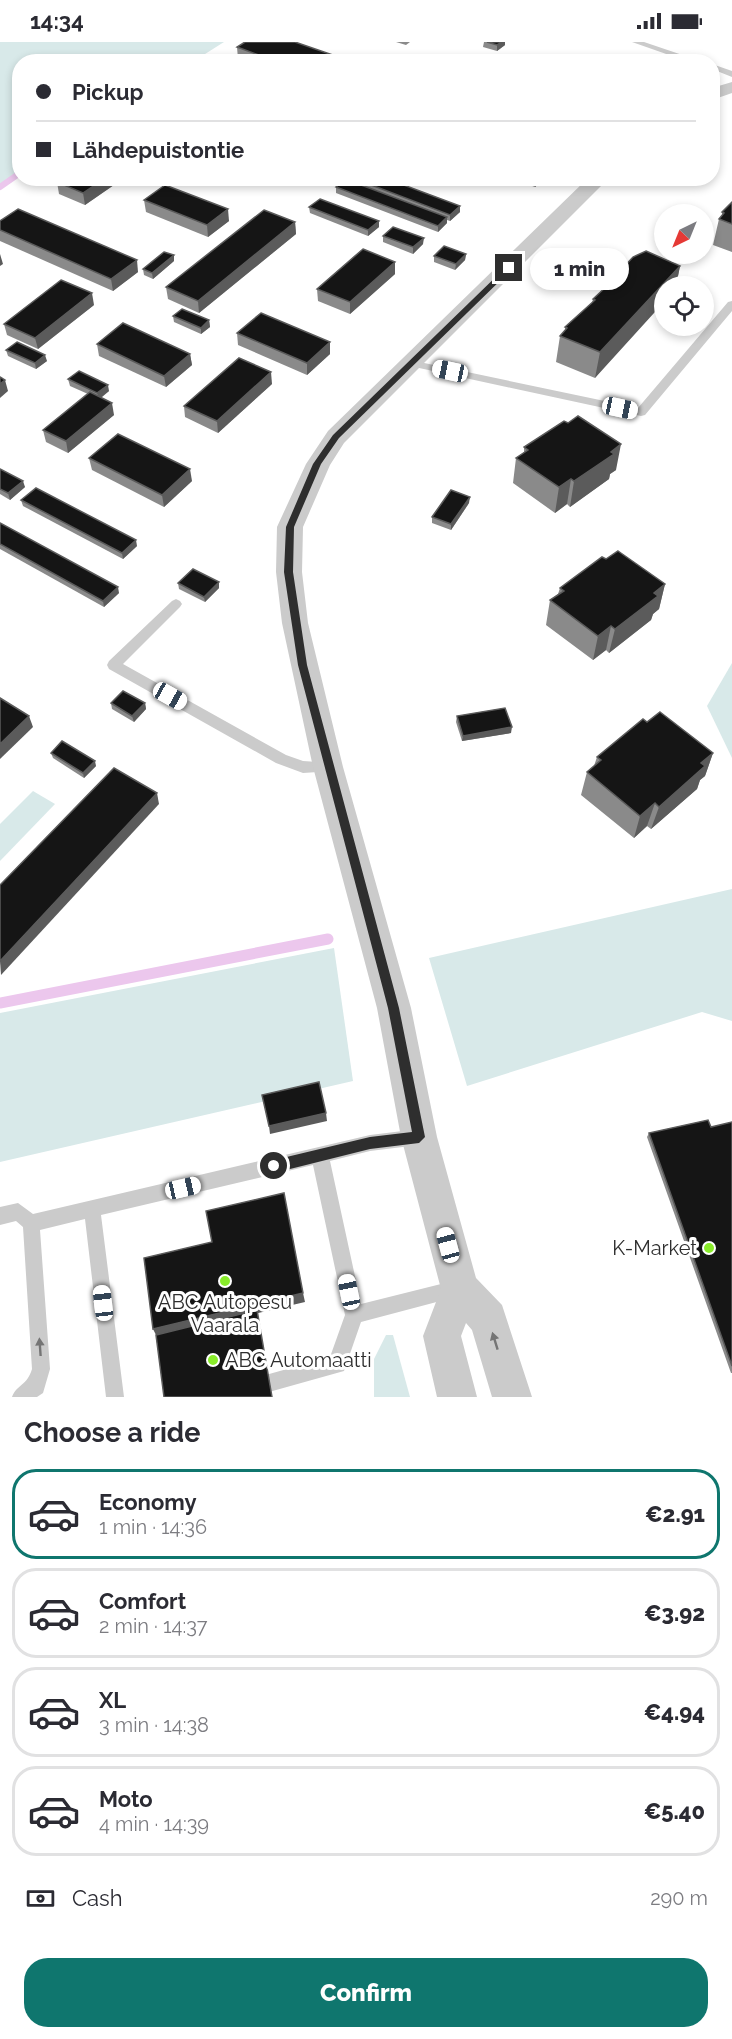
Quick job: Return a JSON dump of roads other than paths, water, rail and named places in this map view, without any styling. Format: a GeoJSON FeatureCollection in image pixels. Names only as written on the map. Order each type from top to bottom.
{"type":"FeatureCollection","features":[{"type":"Feature","properties":{"kind":"street"},"geometry":{"type":"LineString","coordinates":[[512,1397],[488,1319],[460,1289],[419,1137],[394,1008],[328,767],[295,623],[289,572],[290,527],[318,464],[336,436],[592,186]]}},
{"type":"Feature","properties":{"kind":"street"},"geometry":{"type":"LineString","coordinates":[[457,1397],[442,1336],[460,1289]]}},
{"type":"Feature","properties":{"kind":"lane"},"geometry":{"type":"LineString","coordinates":[[636,42],[674,54]]}},
{"type":"Feature","properties":{"kind":"lane"},"geometry":{"type":"LineString","coordinates":[[410,363],[641,412],[732,304]]}},
{"type":"Feature","properties":{"kind":"lane"},"geometry":{"type":"LineString","coordinates":[[176,604],[114,665],[281,759],[303,767],[328,767]]}},
{"type":"Feature","properties":{"kind":"lane"},"geometry":{"type":"LineString","coordinates":[[31,1223],[370,1143],[419,1137]]}},
{"type":"Feature","properties":{"kind":"lane"},"geometry":{"type":"LineString","coordinates":[[269,1383],[337,1364],[354,1315],[320,1156]]}},
{"type":"Feature","properties":{"kind":"lane"},"geometry":{"type":"LineString","coordinates":[[92,1209],[115,1397]]}},
{"type":"Feature","properties":{"kind":"lane"},"geometry":{"type":"LineString","coordinates":[[0,1216],[18,1212],[31,1223],[41,1369],[36,1386],[21,1397]]}},
{"type":"Feature","properties":{"kind":"lane"},"geometry":{"type":"LineString","coordinates":[[354,1315],[460,1289]]}},
{"type":"Feature","properties":{"kind":"waterway"},"geometry":{"type":"LineString","coordinates":[[0,187],[12,179]]}},
{"type":"Feature","properties":{"kind":"waterway"},"geometry":{"type":"LineString","coordinates":[[0,1003],[328,939]]}},
{"type":"Feature","properties":{"kind":"place","name":"K-Market"},"geometry":{"type":"Point","coordinates":[709,1248]}},
{"type":"Feature","properties":{"kind":"place","name":"ABC Autopesu Vaarala"},"geometry":{"type":"Point","coordinates":[225,1281]}},
{"type":"Feature","properties":{"kind":"place","name":"ABC Automaatti"},"geometry":{"type":"Point","coordinates":[213,1360]}}]}
